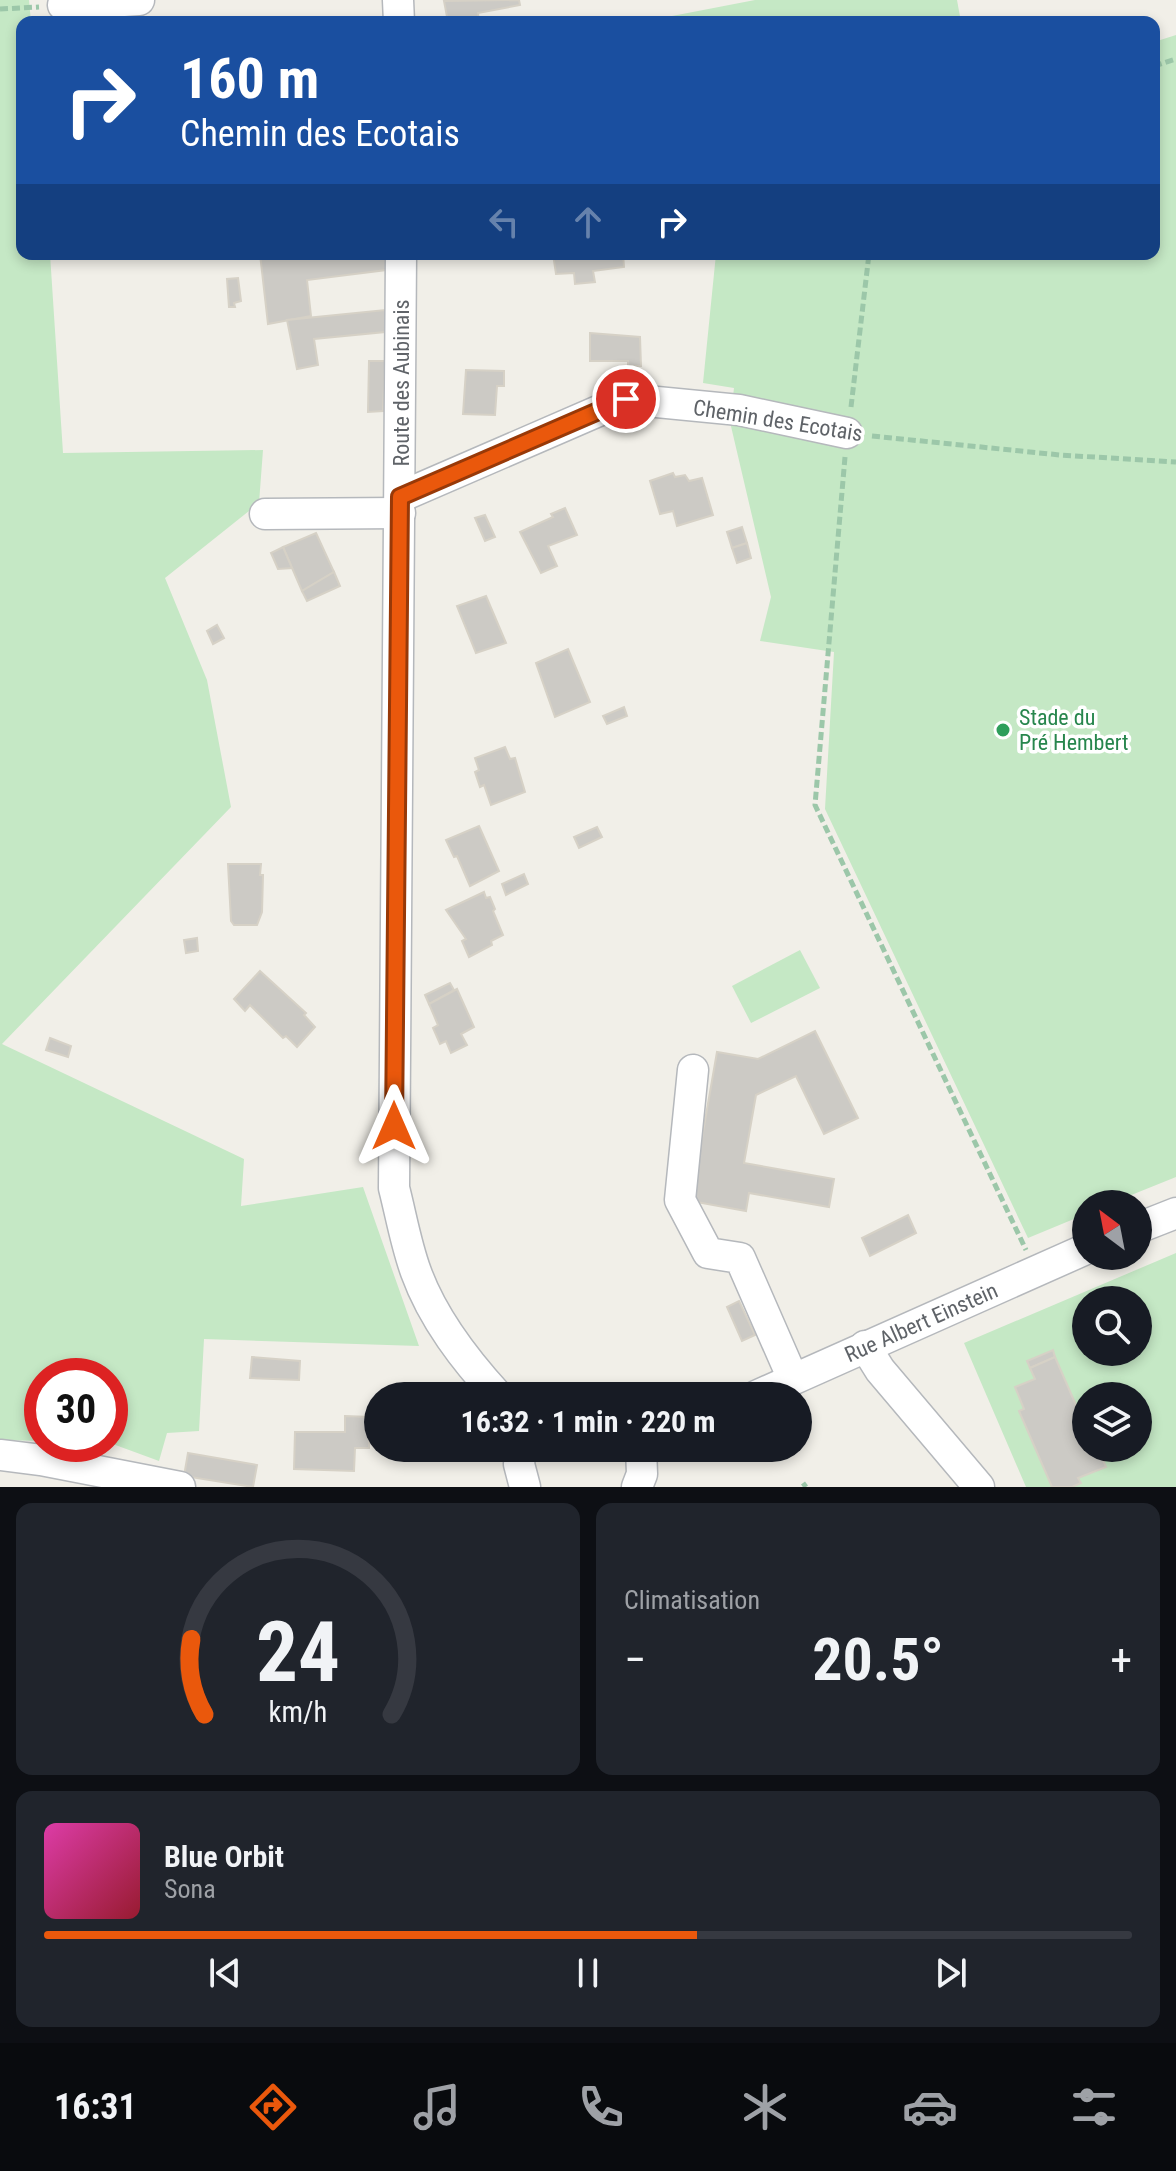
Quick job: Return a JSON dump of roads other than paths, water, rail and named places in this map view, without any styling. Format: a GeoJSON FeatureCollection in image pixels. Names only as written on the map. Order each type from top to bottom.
{"type":"FeatureCollection","features":[{"type":"Feature","properties":{"kind":"street"},"geometry":{"type":"LineString","coordinates":[[63,5],[139,0]]}},
{"type":"Feature","properties":{"kind":"street","name":"Route des Aubinais"},"geometry":{"type":"LineString","coordinates":[[401,260],[394,1188],[416,1273],[441,1322],[466,1361],[485,1382]]}},
{"type":"Feature","properties":{"kind":"street","name":"Chemin des Ecotais"},"geometry":{"type":"LineString","coordinates":[[400,505],[626,399],[739,410],[847,433]]}},
{"type":"Feature","properties":{"kind":"street"},"geometry":{"type":"LineString","coordinates":[[265,514],[400,505]]}},
{"type":"Feature","properties":{"kind":"street"},"geometry":{"type":"LineString","coordinates":[[693,1070],[680,1200],[708,1253],[740,1258],[793,1379]]}},
{"type":"Feature","properties":{"kind":"street"},"geometry":{"type":"LineString","coordinates":[[1152,1222],[1176,1213]]}},
{"type":"Feature","properties":{"kind":"street","name":"Rue Albert Einstein"},"geometry":{"type":"LineString","coordinates":[[786,1382],[1072,1255]]}},
{"type":"Feature","properties":{"kind":"street"},"geometry":{"type":"LineString","coordinates":[[865,1346],[880,1370],[979,1487]]}},
{"type":"Feature","properties":{"kind":"street"},"geometry":{"type":"LineString","coordinates":[[0,1455],[180,1487]]}},
{"type":"Feature","properties":{"kind":"street"},"geometry":{"type":"LineString","coordinates":[[519,1462],[520,1486]]}},
{"type":"Feature","properties":{"kind":"street"},"geometry":{"type":"LineString","coordinates":[[637,1487],[642,1474],[642,1462]]}},
{"type":"Feature","properties":{"kind":"place","name":"Stade du Pré Hembert"},"geometry":{"type":"Point","coordinates":[1003,730]}}]}
